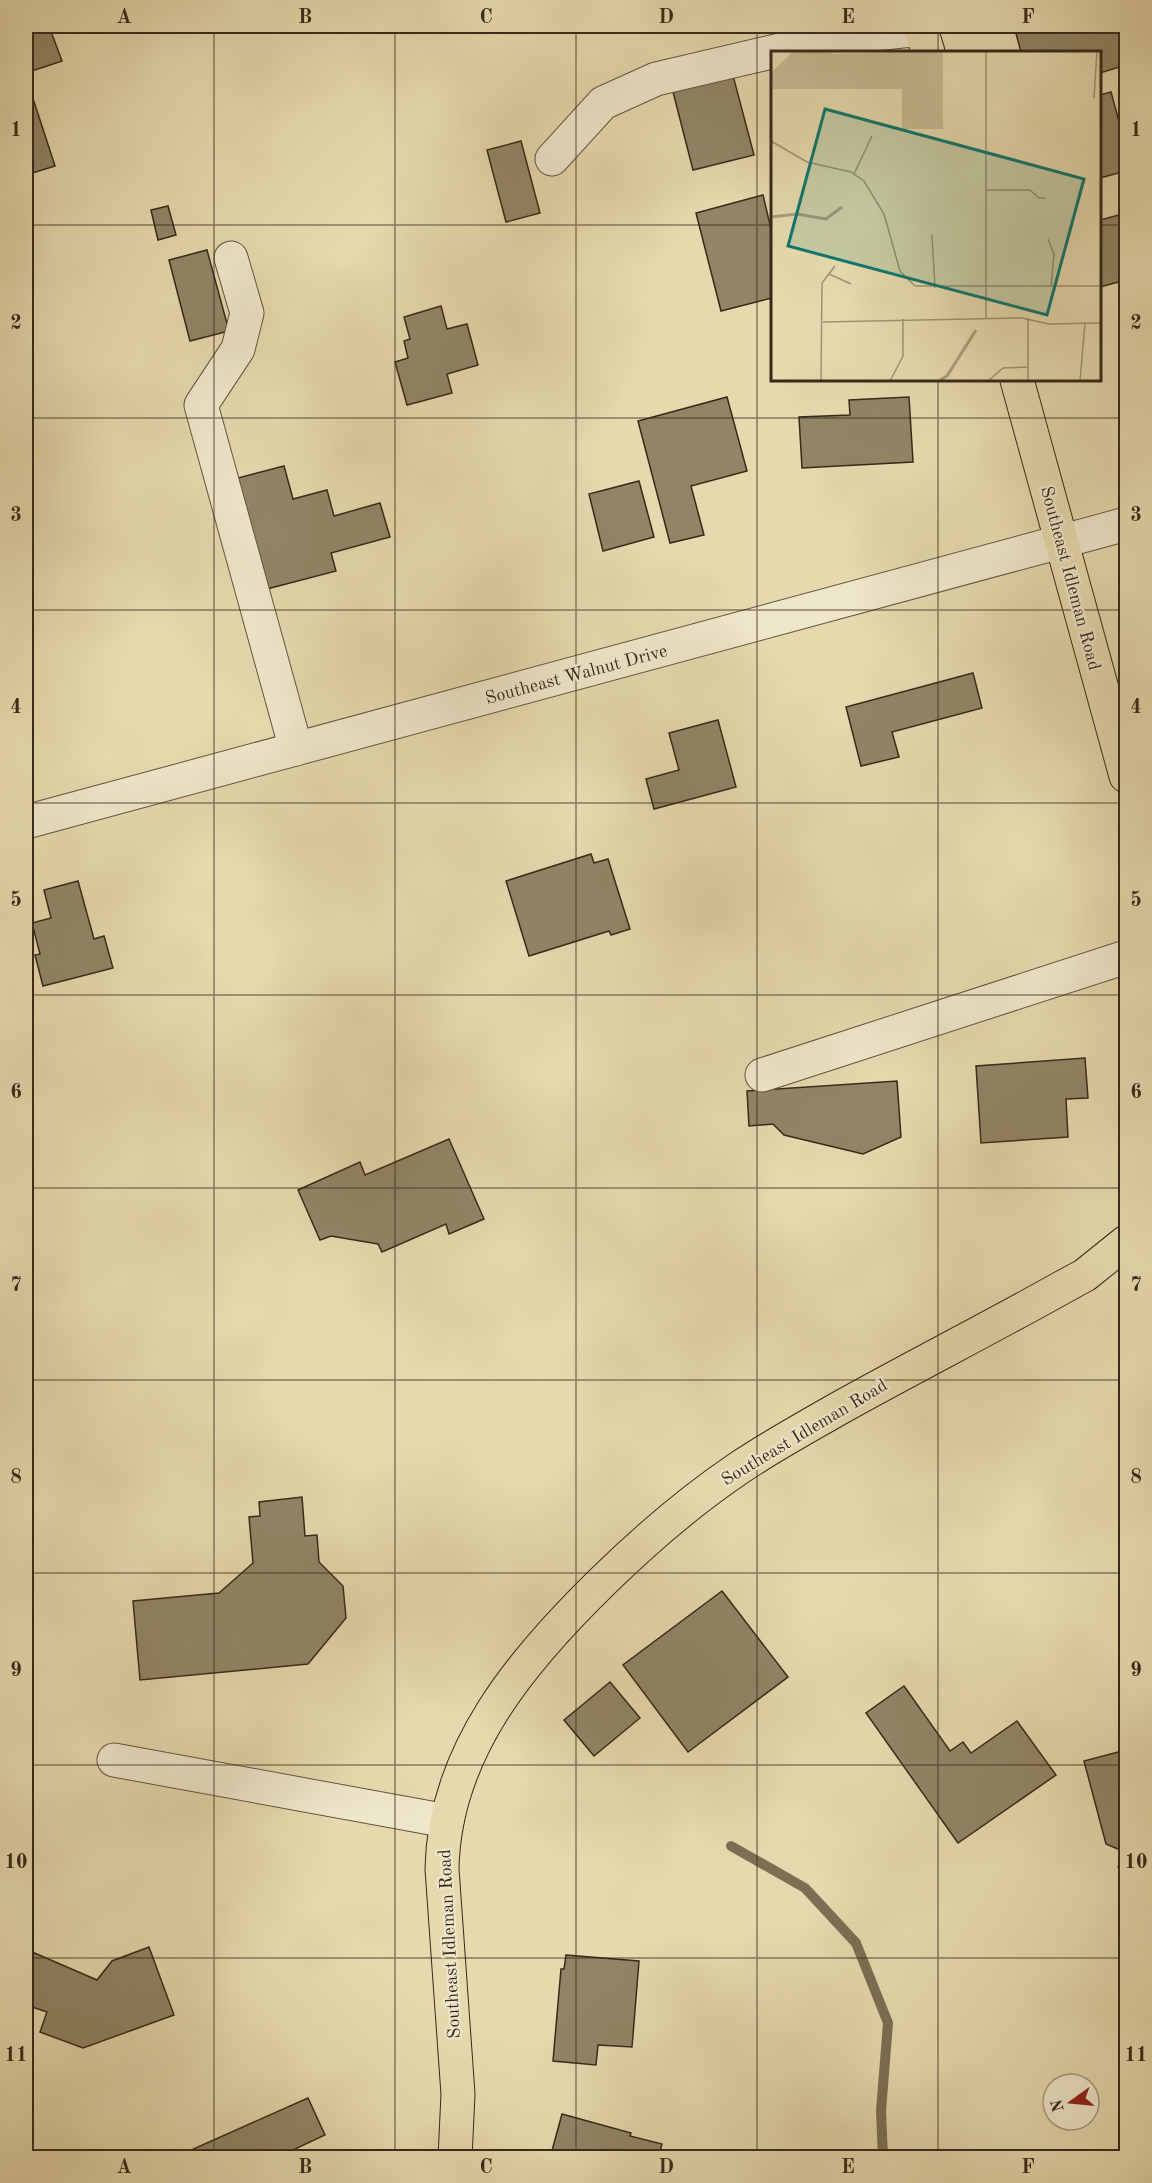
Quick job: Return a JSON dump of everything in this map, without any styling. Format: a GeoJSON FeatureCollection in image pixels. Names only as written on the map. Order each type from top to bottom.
{"type":"FeatureCollection","features":[{"type":"Feature","properties":{"kind":"main road","name":"Southeast Idleman Road"},"geometry":{"type":"LineString","coordinates":[[1017,381],[1126,776]]}},
{"type":"Feature","properties":{"kind":"main road","name":"Southeast Idleman Road"},"geometry":{"type":"LineString","coordinates":[[456,2157],[458,2094],[442,1850],[456,1784],[481,1728],[520,1670],[573,1610],[615,1569],[679,1513],[740,1467],[788,1437],[1085,1275],[1126,1242]]}},
{"type":"Feature","properties":{"kind":"street"},"geometry":{"type":"LineString","coordinates":[[776,51],[827,39],[923,36]]}},
{"type":"Feature","properties":{"kind":"street"},"geometry":{"type":"LineString","coordinates":[[552,159],[603,103],[656,79],[771,52]]}},
{"type":"Feature","properties":{"kind":"street"},"geometry":{"type":"LineString","coordinates":[[231,258],[247,313],[238,349],[201,405],[296,749]]}},
{"type":"Feature","properties":{"kind":"street","name":"Southeast Walnut Drive"},"geometry":{"type":"LineString","coordinates":[[26,822],[1126,524]]}},
{"type":"Feature","properties":{"kind":"street"},"geometry":{"type":"LineString","coordinates":[[762,1075],[1126,957]]}},
{"type":"Feature","properties":{"kind":"street"},"geometry":{"type":"LineString","coordinates":[[114,1760],[447,1821]]}},
{"type":"Feature","properties":{"kind":"building"},"geometry":{"type":"Polygon","coordinates":[[[26,26],[49,26],[62,61],[26,73],[26,26]]]}},
{"type":"Feature","properties":{"kind":"building"},"geometry":{"type":"Polygon","coordinates":[[[1014,26],[1126,26],[1126,65],[1101,73],[1101,51],[1021,51],[1014,26]]]}},
{"type":"Feature","properties":{"kind":"building"},"geometry":{"type":"Polygon","coordinates":[[[731,68],[754,155],[693,170],[671,84],[731,68]]]}},
{"type":"Feature","properties":{"kind":"building"},"geometry":{"type":"Polygon","coordinates":[[[26,77],[55,166],[26,175],[26,77]]]}},
{"type":"Feature","properties":{"kind":"building"},"geometry":{"type":"Polygon","coordinates":[[[1111,92],[1126,147],[1126,171],[1101,178],[1101,95],[1111,92]]]}},
{"type":"Feature","properties":{"kind":"building"},"geometry":{"type":"Polygon","coordinates":[[[521,141],[540,213],[506,222],[487,150],[521,141]]]}},
{"type":"Feature","properties":{"kind":"building"},"geometry":{"type":"Polygon","coordinates":[[[763,195],[771,229],[771,298],[721,311],[696,213],[763,195]]]}},
{"type":"Feature","properties":{"kind":"building"},"geometry":{"type":"Polygon","coordinates":[[[168,206],[176,235],[158,240],[151,210],[168,206]]]}},
{"type":"Feature","properties":{"kind":"building"},"geometry":{"type":"Polygon","coordinates":[[[1126,213],[1126,298],[1122,281],[1101,287],[1101,220],[1126,213]]]}},
{"type":"Feature","properties":{"kind":"building"},"geometry":{"type":"Polygon","coordinates":[[[207,250],[229,331],[190,341],[169,260],[207,250]]]}},
{"type":"Feature","properties":{"kind":"building"},"geometry":{"type":"Polygon","coordinates":[[[441,306],[447,329],[467,324],[478,365],[447,374],[452,393],[407,405],[395,362],[408,358],[404,341],[410,339],[404,317],[441,306]]]}},
{"type":"Feature","properties":{"kind":"building"},"geometry":{"type":"Polygon","coordinates":[[[1126,335],[1126,366],[1119,337],[1126,335]]]}},
{"type":"Feature","properties":{"kind":"building"},"geometry":{"type":"Polygon","coordinates":[[[727,397],[747,471],[691,486],[704,535],[670,543],[638,421],[727,397]]]}},
{"type":"Feature","properties":{"kind":"building"},"geometry":{"type":"Polygon","coordinates":[[[909,397],[913,462],[802,468],[799,417],[850,415],[849,400],[909,397]]]}},
{"type":"Feature","properties":{"kind":"building"},"geometry":{"type":"Polygon","coordinates":[[[284,466],[293,499],[327,490],[334,516],[380,503],[390,537],[331,553],[336,571],[263,590],[234,479],[284,466]]]}},
{"type":"Feature","properties":{"kind":"building"},"geometry":{"type":"Polygon","coordinates":[[[639,481],[654,537],[603,551],[589,494],[639,481]]]}},
{"type":"Feature","properties":{"kind":"building"},"geometry":{"type":"Polygon","coordinates":[[[973,673],[982,708],[892,732],[899,757],[861,766],[846,707],[973,673]]]}},
{"type":"Feature","properties":{"kind":"building"},"geometry":{"type":"Polygon","coordinates":[[[718,720],[736,787],[654,809],[646,779],[679,770],[669,733],[718,720]]]}},
{"type":"Feature","properties":{"kind":"building"},"geometry":{"type":"Polygon","coordinates":[[[591,854],[594,863],[608,859],[630,929],[611,935],[609,931],[529,956],[506,881],[591,854]]]}},
{"type":"Feature","properties":{"kind":"building"},"geometry":{"type":"Polygon","coordinates":[[[78,881],[94,939],[104,936],[113,968],[43,986],[35,955],[40,954],[32,923],[51,918],[44,890],[78,881]]]}},
{"type":"Feature","properties":{"kind":"building"},"geometry":{"type":"Polygon","coordinates":[[[1085,1058],[1088,1098],[1066,1099],[1068,1137],[981,1143],[976,1066],[1085,1058]]]}},
{"type":"Feature","properties":{"kind":"building"},"geometry":{"type":"Polygon","coordinates":[[[897,1081],[901,1137],[863,1154],[784,1135],[773,1124],[749,1126],[747,1091],[897,1081]]]}},
{"type":"Feature","properties":{"kind":"building"},"geometry":{"type":"Polygon","coordinates":[[[449,1139],[484,1219],[449,1234],[446,1224],[382,1252],[378,1244],[331,1236],[320,1240],[298,1190],[360,1162],[365,1175],[449,1139]]]}},
{"type":"Feature","properties":{"kind":"building"},"geometry":{"type":"Polygon","coordinates":[[[302,1497],[305,1536],[317,1535],[319,1562],[343,1586],[346,1618],[308,1664],[140,1680],[133,1601],[219,1593],[253,1563],[249,1517],[260,1516],[259,1502],[302,1497]]]}},
{"type":"Feature","properties":{"kind":"building"},"geometry":{"type":"Polygon","coordinates":[[[722,1591],[788,1677],[688,1752],[623,1665],[722,1591]]]}},
{"type":"Feature","properties":{"kind":"building"},"geometry":{"type":"Polygon","coordinates":[[[610,1682],[640,1718],[594,1756],[564,1720],[610,1682]]]}},
{"type":"Feature","properties":{"kind":"building"},"geometry":{"type":"Polygon","coordinates":[[[904,1686],[950,1751],[963,1742],[971,1753],[1017,1721],[1056,1775],[958,1843],[866,1713],[904,1686]]]}},
{"type":"Feature","properties":{"kind":"building"},"geometry":{"type":"Polygon","coordinates":[[[1126,1750],[1126,1871],[1118,1867],[1125,1852],[1106,1844],[1084,1761],[1126,1750]]]}},
{"type":"Feature","properties":{"kind":"building"},"geometry":{"type":"Polygon","coordinates":[[[149,1947],[174,2015],[83,2048],[40,2032],[47,2012],[26,2005],[26,1960],[30,1951],[97,1980],[112,1961],[149,1947]]]}},
{"type":"Feature","properties":{"kind":"building"},"geometry":{"type":"Polygon","coordinates":[[[566,1955],[639,1961],[632,2047],[598,2045],[596,2065],[553,2061],[561,1969],[564,1969],[566,1955]]]}},
{"type":"Feature","properties":{"kind":"building"},"geometry":{"type":"Polygon","coordinates":[[[308,2098],[325,2135],[276,2158],[180,2158],[180,2155],[308,2098]]]}},
{"type":"Feature","properties":{"kind":"building"},"geometry":{"type":"Polygon","coordinates":[[[562,2114],[662,2144],[658,2158],[550,2158],[562,2114]]]}},
{"type":"Feature","properties":{"kind":"waterway"},"geometry":{"type":"LineString","coordinates":[[731,1846],[805,1888],[856,1943],[888,2023],[881,2111],[883,2158]]}}]}
